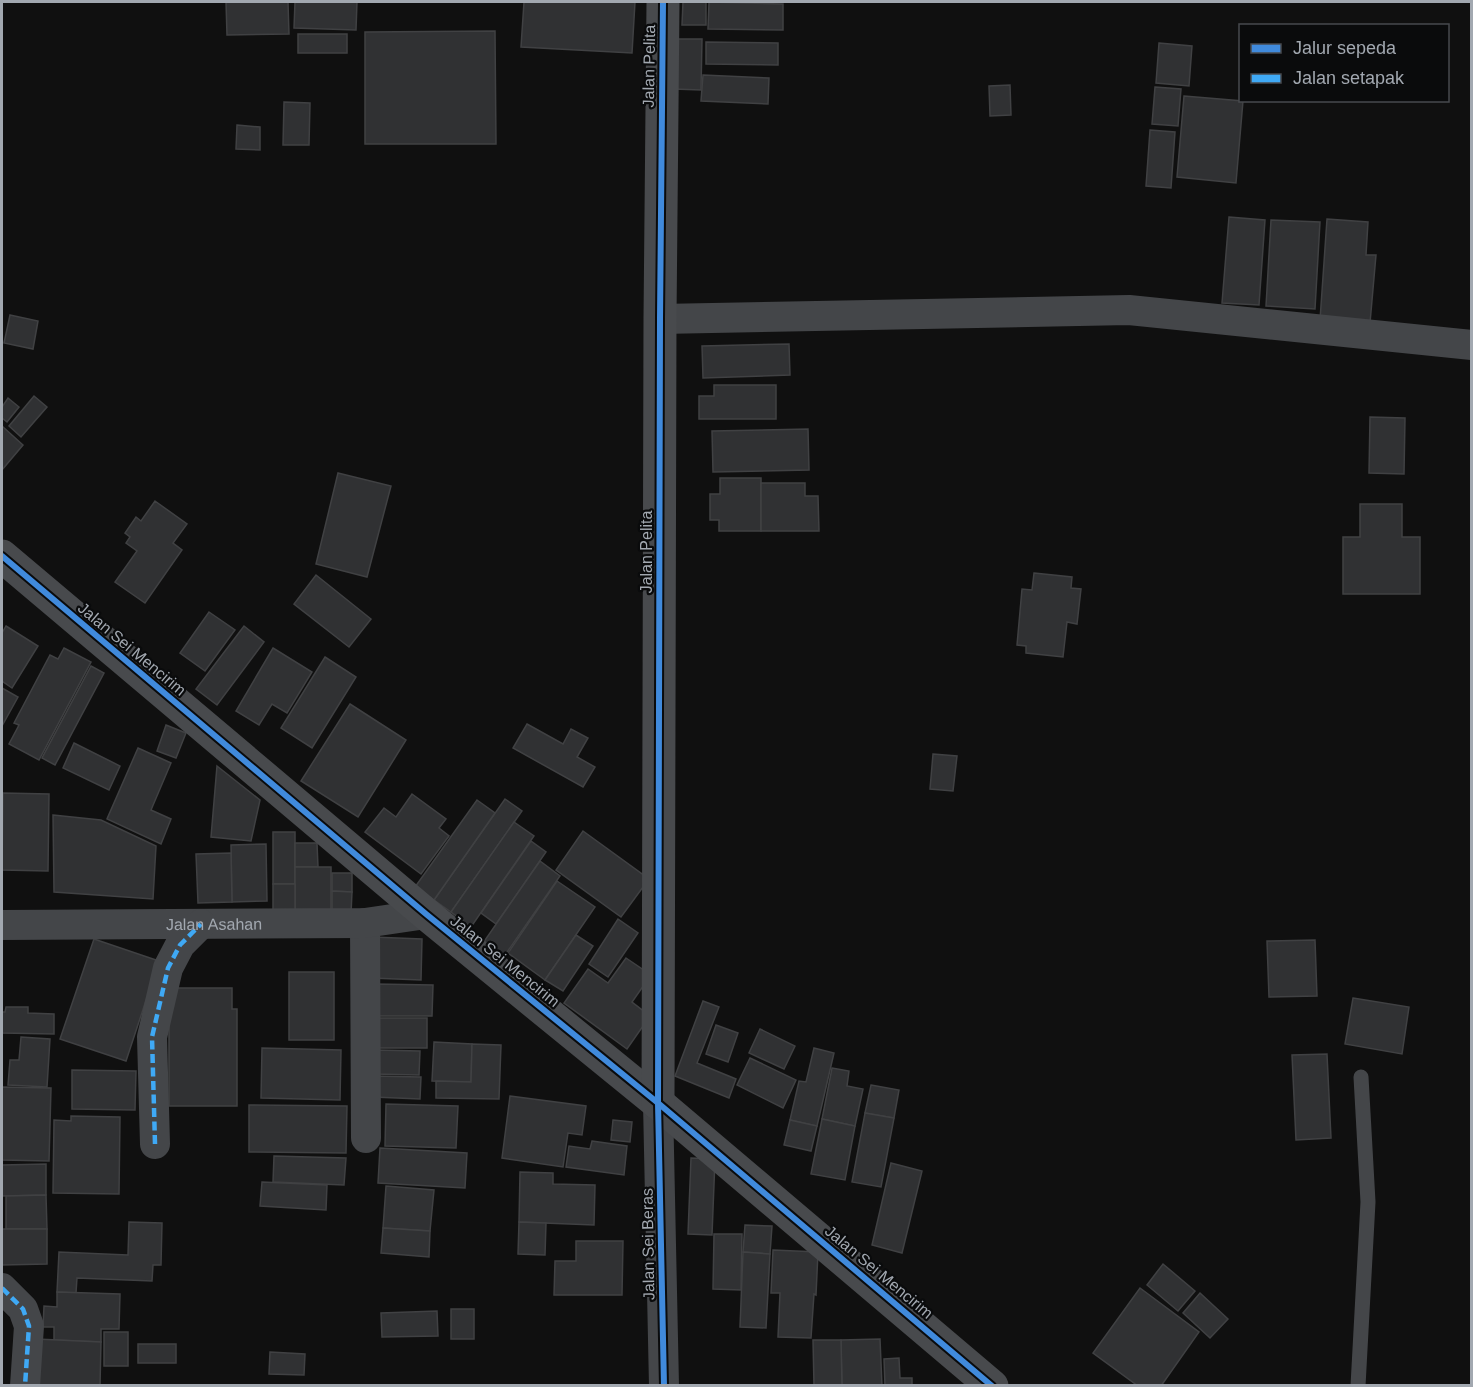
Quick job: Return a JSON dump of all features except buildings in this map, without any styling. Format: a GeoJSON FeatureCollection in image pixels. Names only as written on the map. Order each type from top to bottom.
{"type":"FeatureCollection","features":[{"type":"Feature","properties":{"kind":"street","name":"Jalan Pelita"},"geometry":{"type":"LineString","coordinates":[[658,1103],[663,2]]}},
{"type":"Feature","properties":{"kind":"street"},"geometry":{"type":"LineString","coordinates":[[660,319],[1129,310],[1472,345]]}},
{"type":"Feature","properties":{"kind":"street","name":"Jalan Sei Mencirim"},"geometry":{"type":"LineString","coordinates":[[2,556],[426,914],[658,1103],[992,1386]]}},
{"type":"Feature","properties":{"kind":"street","name":"Jalan Asahan"},"geometry":{"type":"LineString","coordinates":[[2,925],[365,923],[426,914]]}},
{"type":"Feature","properties":{"kind":"street"},"geometry":{"type":"LineString","coordinates":[[365,923],[366,1138]]}},
{"type":"Feature","properties":{"kind":"street"},"geometry":{"type":"LineString","coordinates":[[154,1144],[152,1037],[168,968],[180,945],[201,924]]}},
{"type":"Feature","properties":{"kind":"street","name":"Jalan Sei Beras"},"geometry":{"type":"LineString","coordinates":[[658,1103],[664,1386]]}},
{"type":"Feature","properties":{"kind":"street"},"geometry":{"type":"LineString","coordinates":[[2,1287],[23,1309],[29,1326],[25,1386]]}},
{"type":"Feature","properties":{"kind":"lane"},"geometry":{"type":"LineString","coordinates":[[1358,1386],[1368,1202],[1361,1077]]}},
{"type":"Feature","properties":{"kind":"marked path"},"geometry":{"type":"LineString","coordinates":[[155,1144],[152,1037],[168,968],[180,945],[201,924]]}},
{"type":"Feature","properties":{"kind":"marked path"},"geometry":{"type":"LineString","coordinates":[[2,1288],[23,1309],[29,1326],[25,1386]]}},
{"type":"Feature","properties":{"kind":"cycle path"},"geometry":{"type":"LineString","coordinates":[[663,2],[658,1103],[664,1386]]}},
{"type":"Feature","properties":{"kind":"cycle path"},"geometry":{"type":"LineString","coordinates":[[2,556],[426,914],[658,1103],[992,1386]]}}]}
